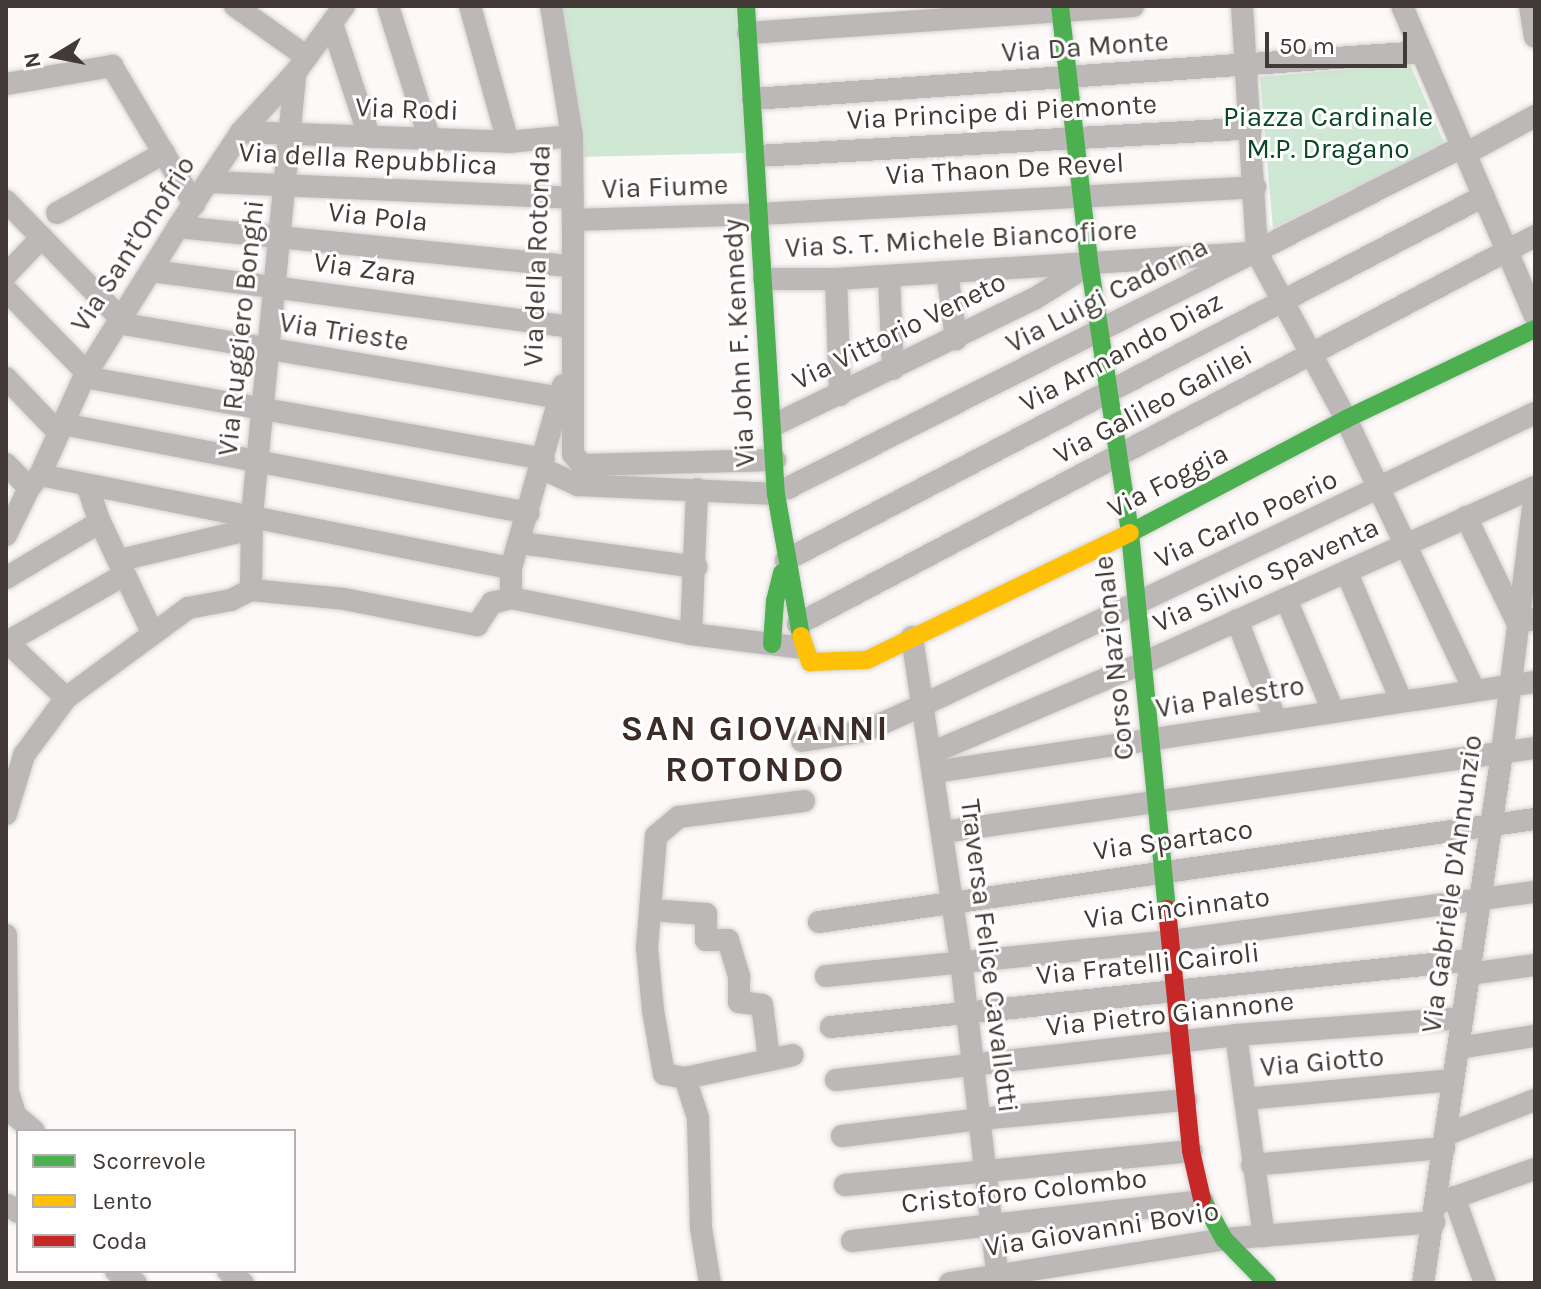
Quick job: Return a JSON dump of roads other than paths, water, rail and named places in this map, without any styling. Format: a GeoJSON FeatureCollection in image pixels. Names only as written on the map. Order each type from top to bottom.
{"type":"FeatureCollection","features":[{"type":"Feature","properties":{"kind":"main road","name":"Via John F. Kennedy"},"geometry":{"type":"LineString","coordinates":[[746,6],[776,491],[803,648]]}},
{"type":"Feature","properties":{"kind":"main road","name":"Corso Nazionale"},"geometry":{"type":"LineString","coordinates":[[1060,8],[1089,263],[1130,533],[1191,1151],[1203,1201],[1224,1239],[1267,1283]]}},
{"type":"Feature","properties":{"kind":"main road","name":"Via Foggia"},"geometry":{"type":"LineString","coordinates":[[803,648],[810,662],[867,660],[1130,533],[1346,419],[1535,329]]}},
{"type":"Feature","properties":{"kind":"main road"},"geometry":{"type":"LineString","coordinates":[[772,644],[775,601],[786,560]]}},
{"type":"Feature","properties":{"kind":"street"},"geometry":{"type":"LineString","coordinates":[[235,6],[301,65]]}},
{"type":"Feature","properties":{"kind":"street"},"geometry":{"type":"LineString","coordinates":[[388,6],[430,140]]}},
{"type":"Feature","properties":{"kind":"street"},"geometry":{"type":"LineString","coordinates":[[470,6],[508,142]]}},
{"type":"Feature","properties":{"kind":"street","name":"Via della Rotonda"},"geometry":{"type":"LineString","coordinates":[[511,598],[511,568],[562,398],[570,327],[572,136],[551,6]]}},
{"type":"Feature","properties":{"kind":"street"},"geometry":{"type":"LineString","coordinates":[[748,33],[1060,8],[1122,6]]}},
{"type":"Feature","properties":{"kind":"street"},"geometry":{"type":"LineString","coordinates":[[1242,6],[1257,253],[1346,419],[1474,690]]}},
{"type":"Feature","properties":{"kind":"street"},"geometry":{"type":"LineString","coordinates":[[1402,6],[1535,317]]}},
{"type":"Feature","properties":{"kind":"street"},"geometry":{"type":"LineString","coordinates":[[1530,6],[1535,37]]}},
{"type":"Feature","properties":{"kind":"street"},"geometry":{"type":"LineString","coordinates":[[338,15],[369,136]]}},
{"type":"Feature","properties":{"kind":"street","name":"Via Sant'Onofrio"},"geometry":{"type":"LineString","coordinates":[[6,535],[85,375],[178,227],[241,132],[301,65],[338,15]]}},
{"type":"Feature","properties":{"kind":"street","name":"Via Da Monte"},"geometry":{"type":"LineString","coordinates":[[753,99],[1421,52]]}},
{"type":"Feature","properties":{"kind":"street","name":"Via Ruggiero Bonghi"},"geometry":{"type":"LineString","coordinates":[[251,590],[252,522],[290,136],[301,65]]}},
{"type":"Feature","properties":{"kind":"street"},"geometry":{"type":"LineString","coordinates":[[6,84],[112,66],[194,204]]}},
{"type":"Feature","properties":{"kind":"street","name":"Via Luigi Cadorna"},"geometry":{"type":"LineString","coordinates":[[776,491],[788,488],[1535,116]]}},
{"type":"Feature","properties":{"kind":"street","name":"Via Principe di Piemonte"},"geometry":{"type":"LineString","coordinates":[[757,156],[1251,128]]}},
{"type":"Feature","properties":{"kind":"street","name":"Via Rodi"},"geometry":{"type":"LineString","coordinates":[[241,132],[508,142],[572,136]]}},
{"type":"Feature","properties":{"kind":"street"},"geometry":{"type":"LineString","coordinates":[[57,213],[164,153]]}},
{"type":"Feature","properties":{"kind":"street","name":"Via della Repubblica"},"geometry":{"type":"LineString","coordinates":[[210,182],[573,209]]}},
{"type":"Feature","properties":{"kind":"street","name":"Via Thaon De Revel"},"geometry":{"type":"LineString","coordinates":[[760,214],[1082,194],[1255,187]]}},
{"type":"Feature","properties":{"kind":"street","name":"Via Armando Diaz"},"geometry":{"type":"LineString","coordinates":[[786,560],[1484,196]]}},
{"type":"Feature","properties":{"kind":"street"},"geometry":{"type":"LineString","coordinates":[[6,201],[118,321]]}},
{"type":"Feature","properties":{"kind":"street"},"geometry":{"type":"LineString","coordinates":[[573,209],[573,454],[582,465],[775,460]]}},
{"type":"Feature","properties":{"kind":"street","name":"Via Fiume"},"geometry":{"type":"LineString","coordinates":[[573,209],[760,214]]}},
{"type":"Feature","properties":{"kind":"street","name":"Via Pola"},"geometry":{"type":"LineString","coordinates":[[178,227],[572,266]]}},
{"type":"Feature","properties":{"kind":"street","name":"Via Galileo Galilei"},"geometry":{"type":"LineString","coordinates":[[798,624],[1535,236]]}},
{"type":"Feature","properties":{"kind":"street"},"geometry":{"type":"LineString","coordinates":[[6,275],[42,237]]}},
{"type":"Feature","properties":{"kind":"street","name":"Via S. T. Michele Biancofiore"},"geometry":{"type":"LineString","coordinates":[[764,279],[836,279],[1257,253]]}},
{"type":"Feature","properties":{"kind":"street","name":"Via Vittorio Veneto"},"geometry":{"type":"LineString","coordinates":[[774,425],[1034,299],[1089,263]]}},
{"type":"Feature","properties":{"kind":"street","name":"Via Zara"},"geometry":{"type":"LineString","coordinates":[[152,271],[570,327]]}},
{"type":"Feature","properties":{"kind":"street"},"geometry":{"type":"LineString","coordinates":[[947,272],[956,339]]}},
{"type":"Feature","properties":{"kind":"street"},"geometry":{"type":"LineString","coordinates":[[889,276],[893,369]]}},
{"type":"Feature","properties":{"kind":"street"},"geometry":{"type":"LineString","coordinates":[[836,279],[840,395]]}},
{"type":"Feature","properties":{"kind":"street"},"geometry":{"type":"LineString","coordinates":[[6,290],[85,375],[543,464],[578,485],[776,491]]}},
{"type":"Feature","properties":{"kind":"street","name":"Via Trieste"},"geometry":{"type":"LineString","coordinates":[[118,321],[270,350],[562,398]]}},
{"type":"Feature","properties":{"kind":"street"},"geometry":{"type":"LineString","coordinates":[[6,378],[60,428],[259,460],[529,513]]}},
{"type":"Feature","properties":{"kind":"street","name":"Via Carlo Poerio"},"geometry":{"type":"LineString","coordinates":[[802,741],[865,731],[1380,490],[1535,413]]}},
{"type":"Feature","properties":{"kind":"street"},"geometry":{"type":"LineString","coordinates":[[6,464],[34,482],[87,485],[252,522],[511,568]]}},
{"type":"Feature","properties":{"kind":"street"},"geometry":{"type":"LineString","coordinates":[[87,485],[100,522],[153,634]]}},
{"type":"Feature","properties":{"kind":"street"},"geometry":{"type":"LineString","coordinates":[[691,634],[697,489]]}},
{"type":"Feature","properties":{"kind":"street","name":"Via Silvio Spaventa"},"geometry":{"type":"LineString","coordinates":[[933,763],[1237,620],[1466,517],[1535,490]]}},
{"type":"Feature","properties":{"kind":"street","name":"Via Gabriele D'Annunzio"},"geometry":{"type":"LineString","coordinates":[[1423,1283],[1441,1208],[1444,1142],[1510,686],[1526,620],[1535,490]]}},
{"type":"Feature","properties":{"kind":"street"},"geometry":{"type":"LineString","coordinates":[[1466,517],[1526,620]]}},
{"type":"Feature","properties":{"kind":"street"},"geometry":{"type":"LineString","coordinates":[[6,578],[100,522]]}},
{"type":"Feature","properties":{"kind":"street"},"geometry":{"type":"LineString","coordinates":[[66,698],[6,642],[122,567],[252,522]]}},
{"type":"Feature","properties":{"kind":"street"},"geometry":{"type":"LineString","coordinates":[[521,543],[696,567]]}},
{"type":"Feature","properties":{"kind":"street"},"geometry":{"type":"LineString","coordinates":[[1347,573],[1401,700]]}},
{"type":"Feature","properties":{"kind":"street"},"geometry":{"type":"LineString","coordinates":[[6,814],[24,755],[66,698],[188,608],[231,600],[251,590],[344,599],[477,625],[492,603],[511,598],[691,634],[803,648]]}},
{"type":"Feature","properties":{"kind":"street"},"geometry":{"type":"LineString","coordinates":[[1286,599],[1333,711]]}},
{"type":"Feature","properties":{"kind":"street"},"geometry":{"type":"LineString","coordinates":[[1237,620],[1276,721]]}},
{"type":"Feature","properties":{"kind":"street","name":"Traversa Felice Cavallotti"},"geometry":{"type":"LineString","coordinates":[[912,637],[975,1064],[998,1279]]}},
{"type":"Feature","properties":{"kind":"street","name":"Via Palestro"},"geometry":{"type":"LineString","coordinates":[[933,763],[1151,739],[1535,682]]}},
{"type":"Feature","properties":{"kind":"street"},"geometry":{"type":"LineString","coordinates":[[943,832],[1535,748]]}},
{"type":"Feature","properties":{"kind":"street"},"geometry":{"type":"LineString","coordinates":[[793,1055],[685,1078],[664,1074],[647,948],[656,836],[664,825],[679,817],[804,801]]}},
{"type":"Feature","properties":{"kind":"street","name":"Via Spartaco"},"geometry":{"type":"LineString","coordinates":[[819,922],[1535,819]]}},
{"type":"Feature","properties":{"kind":"street","name":"Via Cincinnato"},"geometry":{"type":"LineString","coordinates":[[826,976],[1171,941],[1535,892]]}},
{"type":"Feature","properties":{"kind":"street"},"geometry":{"type":"LineString","coordinates":[[650,910],[706,914],[706,940],[728,940],[739,977],[739,1002],[762,1005],[769,1058]]}},
{"type":"Feature","properties":{"kind":"street"},"geometry":{"type":"LineString","coordinates":[[6,935],[8,1092],[11,1115],[31,1129]]}},
{"type":"Feature","properties":{"kind":"street","name":"Via Fratelli Cairoli"},"geometry":{"type":"LineString","coordinates":[[831,1027],[1175,992],[1470,967],[1535,965]]}},
{"type":"Feature","properties":{"kind":"street","name":"Via Pietro Giannone"},"geometry":{"type":"LineString","coordinates":[[836,1080],[1236,1035],[1462,1018]]}},
{"type":"Feature","properties":{"kind":"street"},"geometry":{"type":"LineString","coordinates":[[1236,1035],[1264,1236]]}},
{"type":"Feature","properties":{"kind":"street"},"geometry":{"type":"LineString","coordinates":[[1459,1048],[1535,1036]]}},
{"type":"Feature","properties":{"kind":"street"},"geometry":{"type":"LineString","coordinates":[[685,1078],[698,1118],[701,1228],[710,1283]]}},
{"type":"Feature","properties":{"kind":"street","name":"Via Giotto"},"geometry":{"type":"LineString","coordinates":[[1245,1099],[1453,1080]]}},
{"type":"Feature","properties":{"kind":"street"},"geometry":{"type":"LineString","coordinates":[[842,1136],[980,1119],[1186,1100]]}},
{"type":"Feature","properties":{"kind":"street"},"geometry":{"type":"LineString","coordinates":[[1252,1165],[1444,1142],[1535,1100]]}},
{"type":"Feature","properties":{"kind":"street"},"geometry":{"type":"LineString","coordinates":[[845,1185],[1191,1151]]}},
{"type":"Feature","properties":{"kind":"street","name":"Via Giovanni Bovio"},"geometry":{"type":"LineString","coordinates":[[950,1283],[998,1279],[1224,1239],[1264,1236],[1441,1208],[1535,1169]]}},
{"type":"Feature","properties":{"kind":"street","name":"Cristoforo Colombo"},"geometry":{"type":"LineString","coordinates":[[852,1241],[1203,1201]]}},
{"type":"Feature","properties":{"kind":"street"},"geometry":{"type":"LineString","coordinates":[[1441,1208],[1485,1283]]}},
{"type":"Feature","properties":{"kind":"district","name":"SAN GIOVANNI ROTONDO"},"geometry":{"type":"Point","coordinates":[755,748]}},
{"type":"Feature","properties":{"kind":"park label","name":"Piazza Cardinale M.P. Dragano"},"geometry":{"type":"Point","coordinates":[1328,133]}}]}
